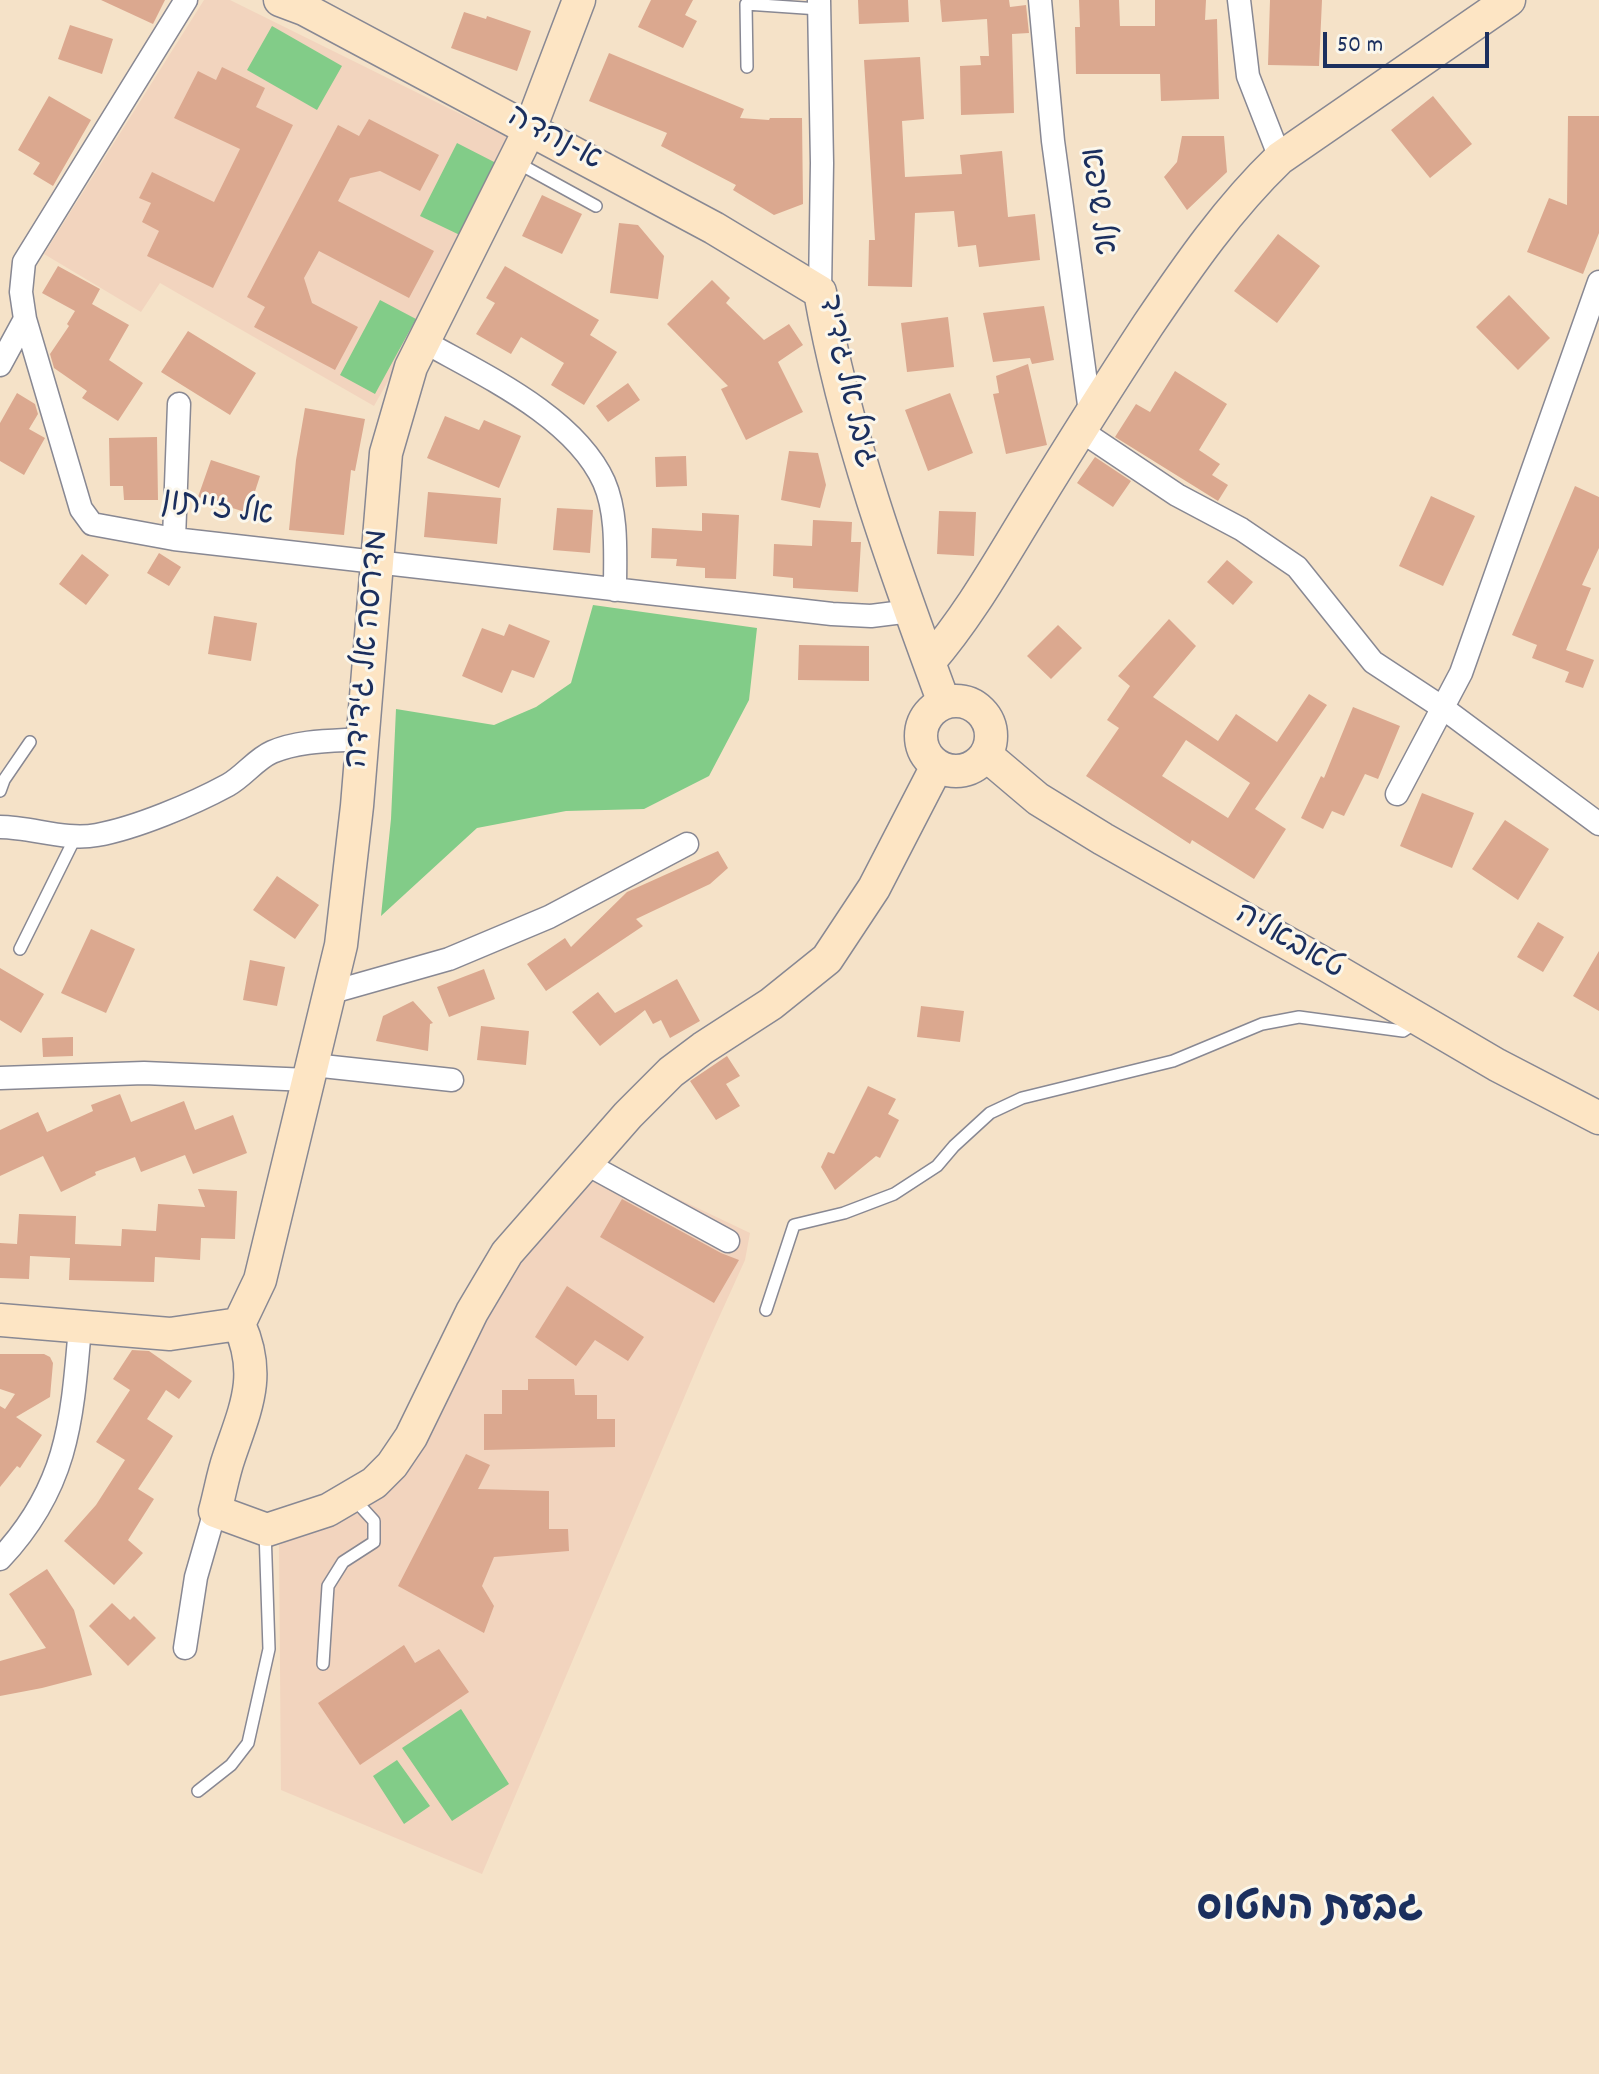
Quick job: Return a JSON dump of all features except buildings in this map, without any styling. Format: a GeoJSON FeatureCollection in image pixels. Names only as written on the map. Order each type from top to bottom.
{"type":"FeatureCollection","features":[{"type":"Feature","properties":{"kind":"street","name":"אל זייתון"},"geometry":{"type":"LineString","coordinates":[[186,0],[24,262],[21,292],[25,319],[81,509],[92,524],[174,539],[377,564],[858,616],[911,611]]}},
{"type":"Feature","properties":{"kind":"street","name":"מדרסה אל ג'דידה"},"geometry":{"type":"LineString","coordinates":[[239,1324],[260,1280],[342,932],[363,739],[386,453],[411,367],[530,129],[579,0]]}},
{"type":"Feature","properties":{"kind":"street","name":"אל שיפא"},"geometry":{"type":"LineString","coordinates":[[1040,0],[1085,421]]}},
{"type":"Feature","properties":{"kind":"street"},"geometry":{"type":"LineString","coordinates":[[1239,0],[1248,76],[1280,158]]}},
{"type":"Feature","properties":{"kind":"street"},"geometry":{"type":"LineString","coordinates":[[929,662],[958,626],[1085,421],[1208,238],[1248,189],[1280,158],[1509,0]]}},
{"type":"Feature","properties":{"kind":"street","name":"א-נהדה"},"geometry":{"type":"LineString","coordinates":[[297,3],[714,228],[820,292]]}},
{"type":"Feature","properties":{"kind":"street","name":"ג'בל אל ג'דיד"},"geometry":{"type":"LineString","coordinates":[[819,4],[822,163],[820,292],[832,361],[856,450],[944,703]]}},
{"type":"Feature","properties":{"kind":"street"},"geometry":{"type":"LineString","coordinates":[[1397,794],[1461,673],[1599,282]]}},
{"type":"Feature","properties":{"kind":"street"},"geometry":{"type":"LineString","coordinates":[[0,365],[25,319]]}},
{"type":"Feature","properties":{"kind":"street"},"geometry":{"type":"LineString","coordinates":[[423,341],[548,416],[591,460],[605,483],[611,510],[615,535],[615,590]]}},
{"type":"Feature","properties":{"kind":"street"},"geometry":{"type":"LineString","coordinates":[[174,539],[179,404]]}},
{"type":"Feature","properties":{"kind":"street"},"geometry":{"type":"LineString","coordinates":[[1085,421],[1177,495],[1241,529],[1297,567],[1373,662],[1443,708],[1599,824]]}},
{"type":"Feature","properties":{"kind":"street"},"geometry":{"type":"LineString","coordinates":[[966,702],[984,714],[991,734],[986,755],[969,769],[958,771],[937,766],[923,749],[922,727],[927,716],[944,703],[966,702]]}},
{"type":"Feature","properties":{"kind":"street"},"geometry":{"type":"LineString","coordinates":[[1,822],[62,836],[96,836],[146,820],[230,784],[270,752],[302,744],[363,739]]}},
{"type":"Feature","properties":{"kind":"street","name":"טאבאליה"},"geometry":{"type":"LineString","coordinates":[[986,755],[1038,799],[1090,831],[1497,1065],[1599,1118]]}},
{"type":"Feature","properties":{"kind":"street"},"geometry":{"type":"LineString","coordinates":[[215,1511],[265,1529],[315,1516],[374,1483],[405,1446],[487,1283],[507,1253],[585,1163],[671,1072],[771,1004],[827,959],[874,888],[937,766]]}},
{"type":"Feature","properties":{"kind":"street"},"geometry":{"type":"LineString","coordinates":[[329,993],[449,959],[535,923],[687,844]]}},
{"type":"Feature","properties":{"kind":"street"},"geometry":{"type":"LineString","coordinates":[[0,1078],[144,1073],[311,1073],[452,1080]]}},
{"type":"Feature","properties":{"kind":"street"},"geometry":{"type":"LineString","coordinates":[[585,1163],[728,1241]]}},
{"type":"Feature","properties":{"kind":"street"},"geometry":{"type":"LineString","coordinates":[[0,1320],[170,1334],[239,1324],[247,1341],[251,1362],[251,1392],[228,1459],[196,1577],[185,1648]]}},
{"type":"Feature","properties":{"kind":"street"},"geometry":{"type":"LineString","coordinates":[[0,1559],[41,1509],[62,1459],[76,1379],[80,1327]]}},
{"type":"Feature","properties":{"kind":"lane"},"geometry":{"type":"LineString","coordinates":[[747,67],[746,4],[819,4]]}},
{"type":"Feature","properties":{"kind":"lane"},"geometry":{"type":"LineString","coordinates":[[514,161],[596,206]]}},
{"type":"Feature","properties":{"kind":"lane"},"geometry":{"type":"LineString","coordinates":[[0,791],[30,742]]}},
{"type":"Feature","properties":{"kind":"lane"},"geometry":{"type":"LineString","coordinates":[[20,949],[76,836]]}},
{"type":"Feature","properties":{"kind":"lane"},"geometry":{"type":"LineString","coordinates":[[766,1310],[794,1225],[844,1213],[894,1194],[937,1166],[990,1113],[1022,1098],[1173,1061],[1262,1024],[1287,1019],[1299,1017],[1403,1031],[1420,1020]]}},
{"type":"Feature","properties":{"kind":"lane"},"geometry":{"type":"LineString","coordinates":[[323,1664],[328,1586],[343,1562],[374,1542],[374,1521],[352,1497]]}},
{"type":"Feature","properties":{"kind":"lane"},"geometry":{"type":"LineString","coordinates":[[198,1791],[231,1765],[248,1743],[269,1649],[265,1529]]}},
{"type":"Feature","properties":{"kind":"shaded area"},"geometry":{"type":"Polygon","coordinates":[[[204,0],[230,0],[521,144],[374,406],[160,283],[141,312],[44,254],[204,0]]]}},
{"type":"Feature","properties":{"kind":"shaded area"},"geometry":{"type":"Polygon","coordinates":[[[601,1162],[750,1233],[745,1260],[482,1874],[281,1790],[279,1545],[389,1489],[522,1253],[601,1162]]]}},
{"type":"Feature","properties":{"kind":"green space"},"geometry":{"type":"Polygon","coordinates":[[[272,26],[342,66],[317,110],[247,70],[272,26]]]}},
{"type":"Feature","properties":{"kind":"green space"},"geometry":{"type":"Polygon","coordinates":[[[457,143],[500,165],[464,237],[420,216],[457,143]]]}},
{"type":"Feature","properties":{"kind":"green space"},"geometry":{"type":"Polygon","coordinates":[[[380,300],[416,319],[375,394],[340,375],[380,300]]]}},
{"type":"Feature","properties":{"kind":"green space"},"geometry":{"type":"Polygon","coordinates":[[[593,605],[757,628],[749,700],[709,776],[644,809],[566,811],[477,828],[381,916],[391,819],[396,709],[494,725],[536,707],[571,683],[593,605]]]}},
{"type":"Feature","properties":{"kind":"green space"},"geometry":{"type":"Polygon","coordinates":[[[461,1709],[509,1784],[452,1821],[402,1748],[461,1709]]]}},
{"type":"Feature","properties":{"kind":"green space"},"geometry":{"type":"Polygon","coordinates":[[[397,1760],[430,1806],[404,1824],[373,1776],[397,1760]]]}},
{"type":"Feature","properties":{"kind":"district","name":"גבעת המטוס"},"geometry":{"type":"Point","coordinates":[1310,1913]}}]}
